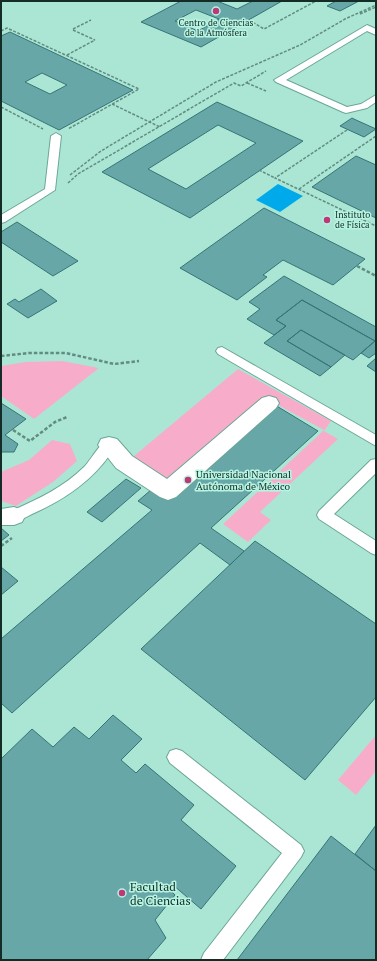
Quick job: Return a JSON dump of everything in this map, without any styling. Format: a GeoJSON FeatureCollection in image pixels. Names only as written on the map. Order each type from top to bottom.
{"type":"FeatureCollection","features":[{"type":"Feature","properties":{"kind":"street"},"geometry":{"type":"LineString","coordinates":[[109,445],[124,462],[168,491],[269,403]]}},
{"type":"Feature","properties":{"kind":"lane"},"geometry":{"type":"LineString","coordinates":[[376,32],[367,28],[279,80],[346,110],[364,106],[376,98]]}},
{"type":"Feature","properties":{"kind":"lane"},"geometry":{"type":"LineString","coordinates":[[1,220],[50,190],[56,136]]}},
{"type":"Feature","properties":{"kind":"lane"},"geometry":{"type":"LineString","coordinates":[[222,351],[376,441]]}},
{"type":"Feature","properties":{"kind":"lane"},"geometry":{"type":"LineString","coordinates":[[8,516],[43,504],[67,490],[98,462],[109,445]]}},
{"type":"Feature","properties":{"kind":"lane"},"geometry":{"type":"LineString","coordinates":[[376,464],[324,515],[376,549]]}},
{"type":"Feature","properties":{"kind":"lane"},"geometry":{"type":"LineString","coordinates":[[176,757],[294,851],[211,960]]}},
{"type":"Feature","properties":{"kind":"path"},"geometry":{"type":"LineString","coordinates":[[249,20],[264,28],[316,1]]}},
{"type":"Feature","properties":{"kind":"path"},"geometry":{"type":"LineString","coordinates":[[67,177],[101,150],[143,127],[226,77],[300,45],[345,18],[376,5]]}},
{"type":"Feature","properties":{"kind":"path"},"geometry":{"type":"LineString","coordinates":[[67,56],[95,40],[73,30],[91,20]]}},
{"type":"Feature","properties":{"kind":"path"},"geometry":{"type":"LineString","coordinates":[[1,31],[7,28],[139,89],[112,104],[160,127]]}},
{"type":"Feature","properties":{"kind":"path"},"geometry":{"type":"LineString","coordinates":[[73,179],[234,83],[241,86]]}},
{"type":"Feature","properties":{"kind":"path"},"geometry":{"type":"LineString","coordinates":[[275,178],[347,130]]}},
{"type":"Feature","properties":{"kind":"path"},"geometry":{"type":"LineString","coordinates":[[299,189],[376,136]]}},
{"type":"Feature","properties":{"kind":"path"},"geometry":{"type":"LineString","coordinates":[[259,170],[376,226]]}},
{"type":"Feature","properties":{"kind":"path"},"geometry":{"type":"LineString","coordinates":[[357,266],[376,276]]}},
{"type":"Feature","properties":{"kind":"path"},"geometry":{"type":"LineString","coordinates":[[1,356],[29,353],[66,353],[114,364],[139,361]]}},
{"type":"Feature","properties":{"kind":"path"},"geometry":{"type":"LineString","coordinates":[[13,430],[30,441],[55,422],[67,417]]}},
{"type":"Feature","properties":{"kind":"shaded area"},"geometry":{"type":"Polygon","coordinates":[[[62,361],[99,368],[34,419],[1,396],[1,366],[25,362],[62,361]]]}},
{"type":"Feature","properties":{"kind":"shaded area"},"geometry":{"type":"Polygon","coordinates":[[[238,369],[331,421],[324,431],[338,439],[260,512],[271,520],[248,542],[223,524],[324,430],[267,399],[167,487],[128,461],[238,369]]]}},
{"type":"Feature","properties":{"kind":"shaded area"},"geometry":{"type":"Polygon","coordinates":[[[52,440],[70,444],[77,461],[53,482],[16,506],[1,501],[1,472],[29,460],[52,440]]]}},
{"type":"Feature","properties":{"kind":"shaded area"},"geometry":{"type":"Polygon","coordinates":[[[376,735],[376,771],[356,795],[338,780],[376,735]]]}},
{"type":"Feature","properties":{"kind":"water"},"geometry":{"type":"Polygon","coordinates":[[[278,184],[303,196],[280,212],[256,200],[278,184]]]}},
{"type":"Feature","properties":{"kind":"building","name":"Centro de Ciencias de la Atmósfera"},"geometry":{"type":"Polygon","coordinates":[[[181,1],[217,1],[237,9],[253,1],[282,1],[201,47],[141,22],[181,1]],[[196,10],[175,21],[198,31],[219,19],[196,10]]]}},
{"type":"Feature","properties":{"kind":"building"},"geometry":{"type":"Polygon","coordinates":[[[336,1],[359,1],[340,11],[327,6],[336,1]]]}},
{"type":"Feature","properties":{"kind":"building"},"geometry":{"type":"Polygon","coordinates":[[[10,32],[133,90],[59,130],[1,101],[1,36],[10,32]],[[42,73],[25,82],[50,94],[67,85],[42,73]]]}},
{"type":"Feature","properties":{"kind":"building"},"geometry":{"type":"Polygon","coordinates":[[[217,102],[303,141],[190,218],[102,172],[217,102]],[[218,125],[148,169],[186,189],[256,143],[218,125]]]}},
{"type":"Feature","properties":{"kind":"building"},"geometry":{"type":"Polygon","coordinates":[[[352,118],[376,129],[364,137],[340,126],[352,118]]]}},
{"type":"Feature","properties":{"kind":"building"},"geometry":{"type":"Polygon","coordinates":[[[356,156],[376,165],[376,218],[312,187],[356,156]]]}},
{"type":"Feature","properties":{"kind":"building"},"geometry":{"type":"Polygon","coordinates":[[[264,208],[365,259],[333,285],[283,260],[263,275],[267,277],[237,300],[180,268],[264,208]]]}},
{"type":"Feature","properties":{"kind":"building"},"geometry":{"type":"Polygon","coordinates":[[[17,222],[78,261],[53,276],[1,242],[1,232],[17,222]]]}},
{"type":"Feature","properties":{"kind":"building"},"geometry":{"type":"Polygon","coordinates":[[[284,276],[376,327],[376,353],[369,358],[361,353],[375,341],[302,300],[276,320],[286,326],[274,335],[247,319],[260,309],[249,302],[284,276]]]}},
{"type":"Feature","properties":{"kind":"building"},"geometry":{"type":"Polygon","coordinates":[[[41,289],[57,301],[28,318],[7,304],[15,299],[19,302],[41,289]]]}},
{"type":"Feature","properties":{"kind":"building"},"geometry":{"type":"Polygon","coordinates":[[[302,300],[375,341],[353,360],[301,330],[287,341],[331,367],[320,376],[264,343],[286,326],[276,320],[302,300]]]}},
{"type":"Feature","properties":{"kind":"building"},"geometry":{"type":"Polygon","coordinates":[[[301,330],[345,355],[331,367],[287,341],[301,330]]]}},
{"type":"Feature","properties":{"kind":"building"},"geometry":{"type":"Polygon","coordinates":[[[376,358],[376,372],[367,366],[376,358]]]}},
{"type":"Feature","properties":{"kind":"building"},"geometry":{"type":"Polygon","coordinates":[[[1,403],[26,419],[5,435],[18,444],[14,452],[1,452],[1,403]]]}},
{"type":"Feature","properties":{"kind":"building"},"geometry":{"type":"Polygon","coordinates":[[[275,405],[318,431],[211,528],[244,551],[230,565],[200,543],[12,713],[1,703],[1,639],[152,510],[138,501],[158,484],[171,494],[275,405]]]}},
{"type":"Feature","properties":{"kind":"building"},"geometry":{"type":"Polygon","coordinates":[[[126,479],[141,488],[102,522],[87,512],[126,479]]]}},
{"type":"Feature","properties":{"kind":"building"},"geometry":{"type":"Polygon","coordinates":[[[1,528],[9,535],[1,541],[1,528]]]}},
{"type":"Feature","properties":{"kind":"building"},"geometry":{"type":"Polygon","coordinates":[[[255,541],[376,624],[376,697],[305,780],[141,649],[255,541]]]}},
{"type":"Feature","properties":{"kind":"building"},"geometry":{"type":"Polygon","coordinates":[[[1,567],[18,581],[1,595],[1,567]]]}},
{"type":"Feature","properties":{"kind":"building","name":"Facultad de Ciencias"},"geometry":{"type":"Polygon","coordinates":[[[113,715],[142,739],[121,760],[136,773],[145,764],[194,805],[181,820],[236,866],[201,909],[173,885],[169,889],[175,895],[155,920],[166,938],[147,960],[1,960],[1,759],[32,729],[53,747],[74,727],[89,739],[113,715]]]}},
{"type":"Feature","properties":{"kind":"building"},"geometry":{"type":"Polygon","coordinates":[[[376,825],[376,871],[355,854],[376,825]]]}},
{"type":"Feature","properties":{"kind":"building"},"geometry":{"type":"Polygon","coordinates":[[[331,836],[376,871],[376,960],[237,960],[331,836]]]}},
{"type":"Feature","properties":{"kind":"place","name":"Centro de Ciencias de la Atmósfera"},"geometry":{"type":"Point","coordinates":[216,11]}},
{"type":"Feature","properties":{"kind":"place","name":"Instituto de Física"},"geometry":{"type":"Point","coordinates":[327,220]}},
{"type":"Feature","properties":{"kind":"place","name":"Universidad Nacional Autónoma de México"},"geometry":{"type":"Point","coordinates":[188,480]}},
{"type":"Feature","properties":{"kind":"place","name":"Facultad de Ciencias"},"geometry":{"type":"Point","coordinates":[122,893]}}]}
